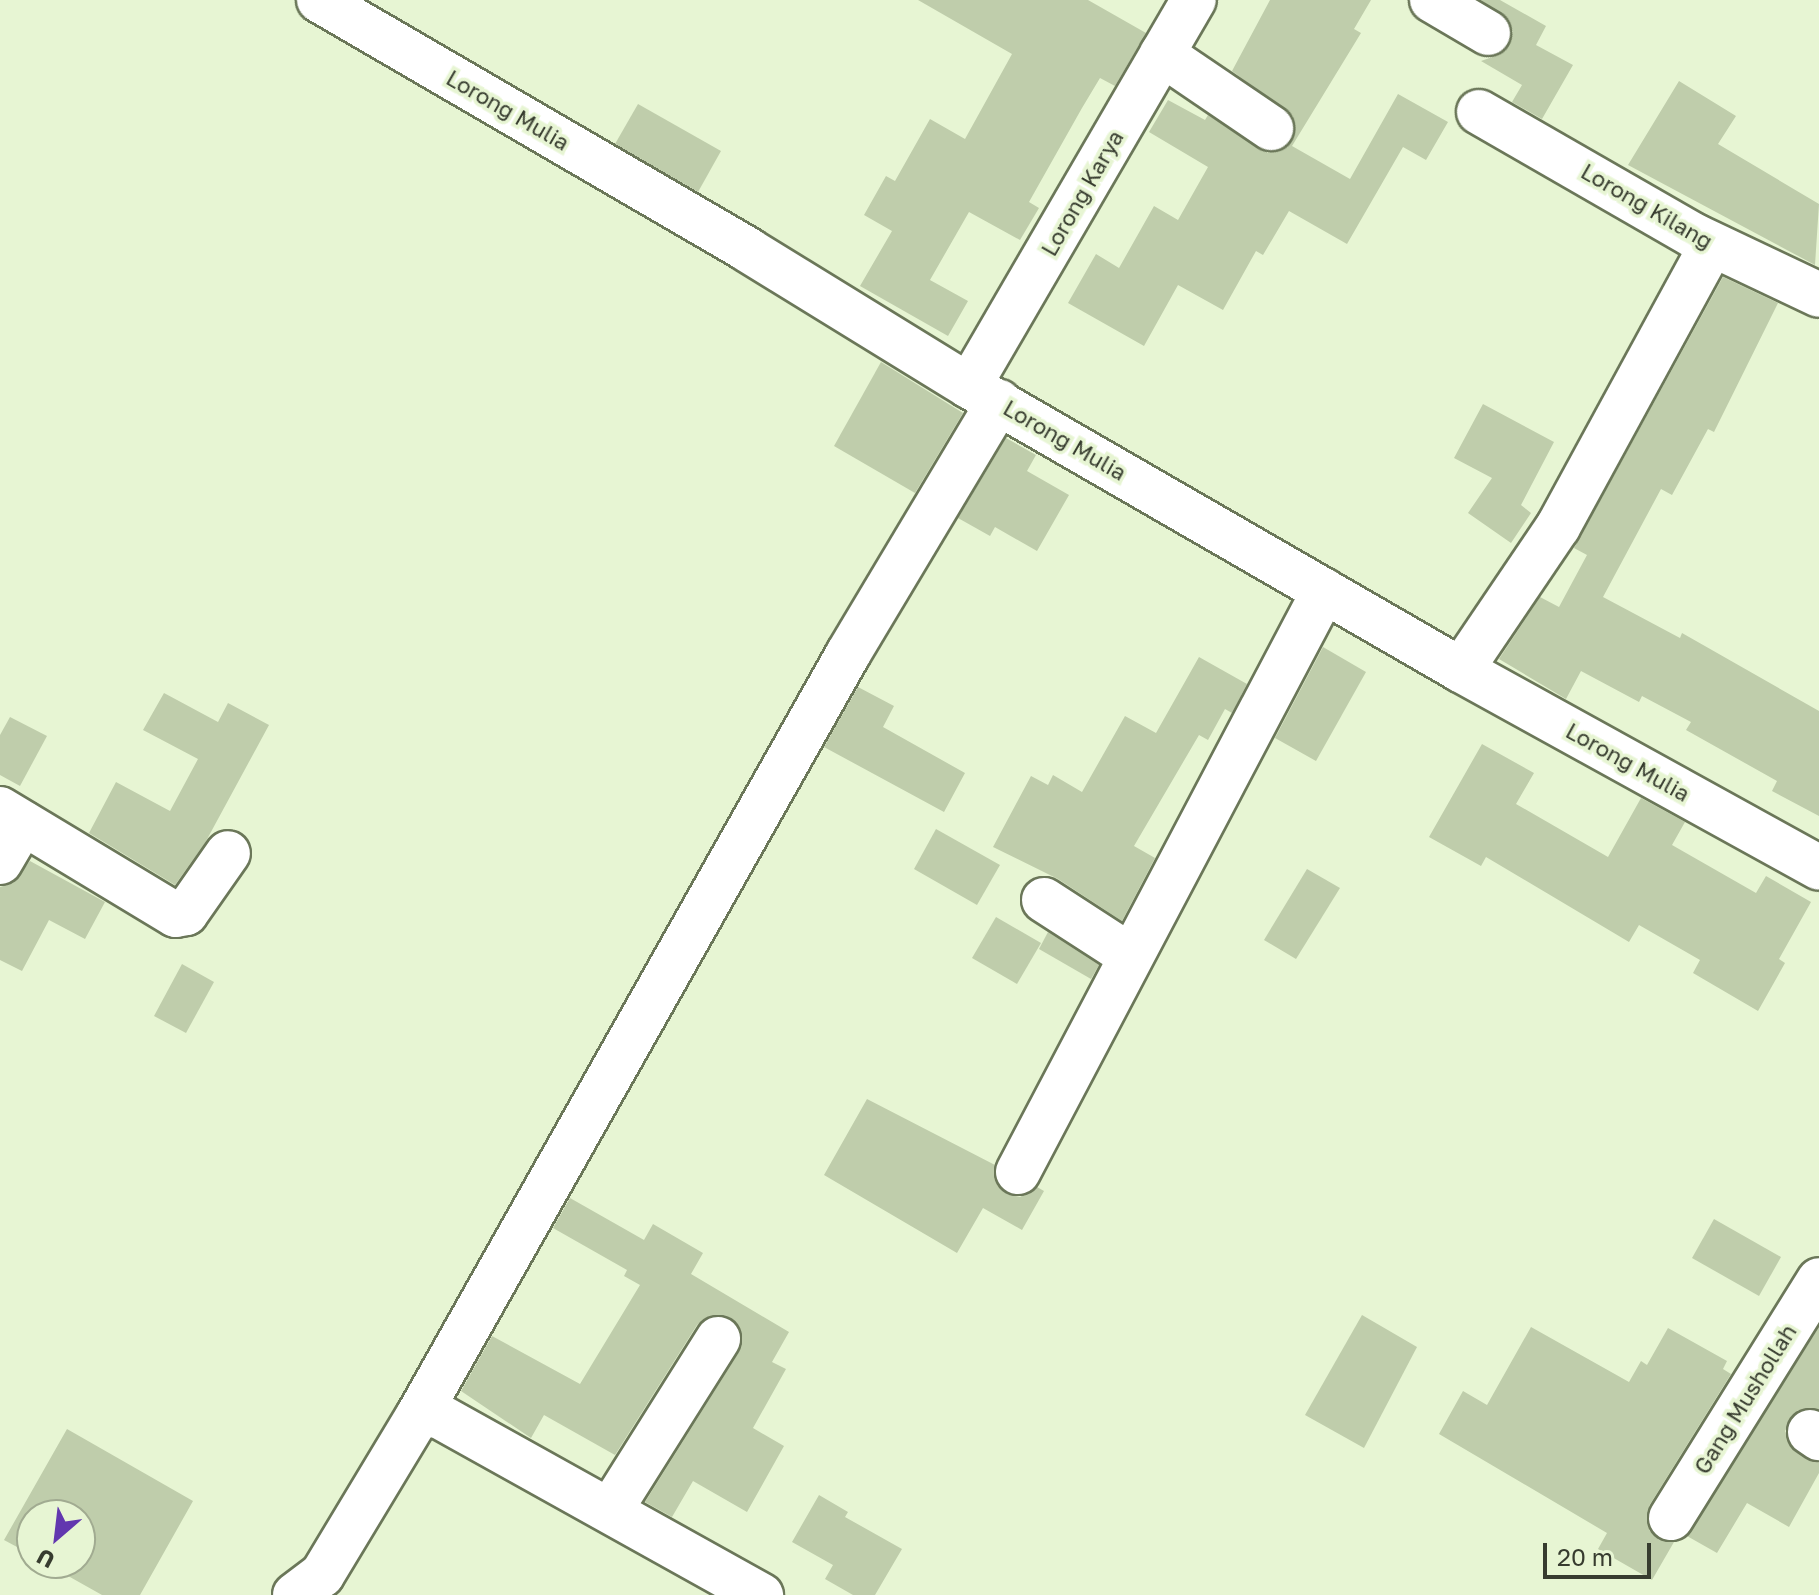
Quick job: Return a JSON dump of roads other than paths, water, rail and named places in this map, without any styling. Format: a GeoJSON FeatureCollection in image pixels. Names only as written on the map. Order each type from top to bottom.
{"type":"FeatureCollection","features":[{"type":"Feature","properties":{"kind":"street","name":"Lorong Mulia"},"geometry":{"type":"LineString","coordinates":[[319,0],[748,250],[984,394],[1324,591],[1819,868]]}},
{"type":"Feature","properties":{"kind":"street","name":"Lorong Karya"},"geometry":{"type":"LineString","coordinates":[[295,1595],[322,1575],[418,1416],[848,654],[1162,54],[1194,0]]}},
{"type":"Feature","properties":{"kind":"street"},"geometry":{"type":"LineString","coordinates":[[1432,0],[1488,33]]}},
{"type":"Feature","properties":{"kind":"street"},"geometry":{"type":"LineString","coordinates":[[1162,54],[1271,128]]}},
{"type":"Feature","properties":{"kind":"street","name":"Lorong Kilang"},"geometry":{"type":"LineString","coordinates":[[1479,112],[1712,245],[1819,295]]}},
{"type":"Feature","properties":{"kind":"street"},"geometry":{"type":"LineString","coordinates":[[1461,670],[1558,527],[1712,245]]}},
{"type":"Feature","properties":{"kind":"street"},"geometry":{"type":"LineString","coordinates":[[1018,1172],[1129,955],[1324,591]]}},
{"type":"Feature","properties":{"kind":"street"},"geometry":{"type":"LineString","coordinates":[[0,862],[12,816],[176,915],[186,913],[228,853]]}},
{"type":"Feature","properties":{"kind":"street"},"geometry":{"type":"LineString","coordinates":[[1044,900],[1129,955]]}},
{"type":"Feature","properties":{"kind":"street","name":"Gang Mushollah"},"geometry":{"type":"LineString","coordinates":[[1671,1518],[1819,1280]]}},
{"type":"Feature","properties":{"kind":"street"},"geometry":{"type":"LineString","coordinates":[[611,1509],[718,1339]]}},
{"type":"Feature","properties":{"kind":"street"},"geometry":{"type":"LineString","coordinates":[[418,1416],[437,1415],[761,1595]]}}]}
